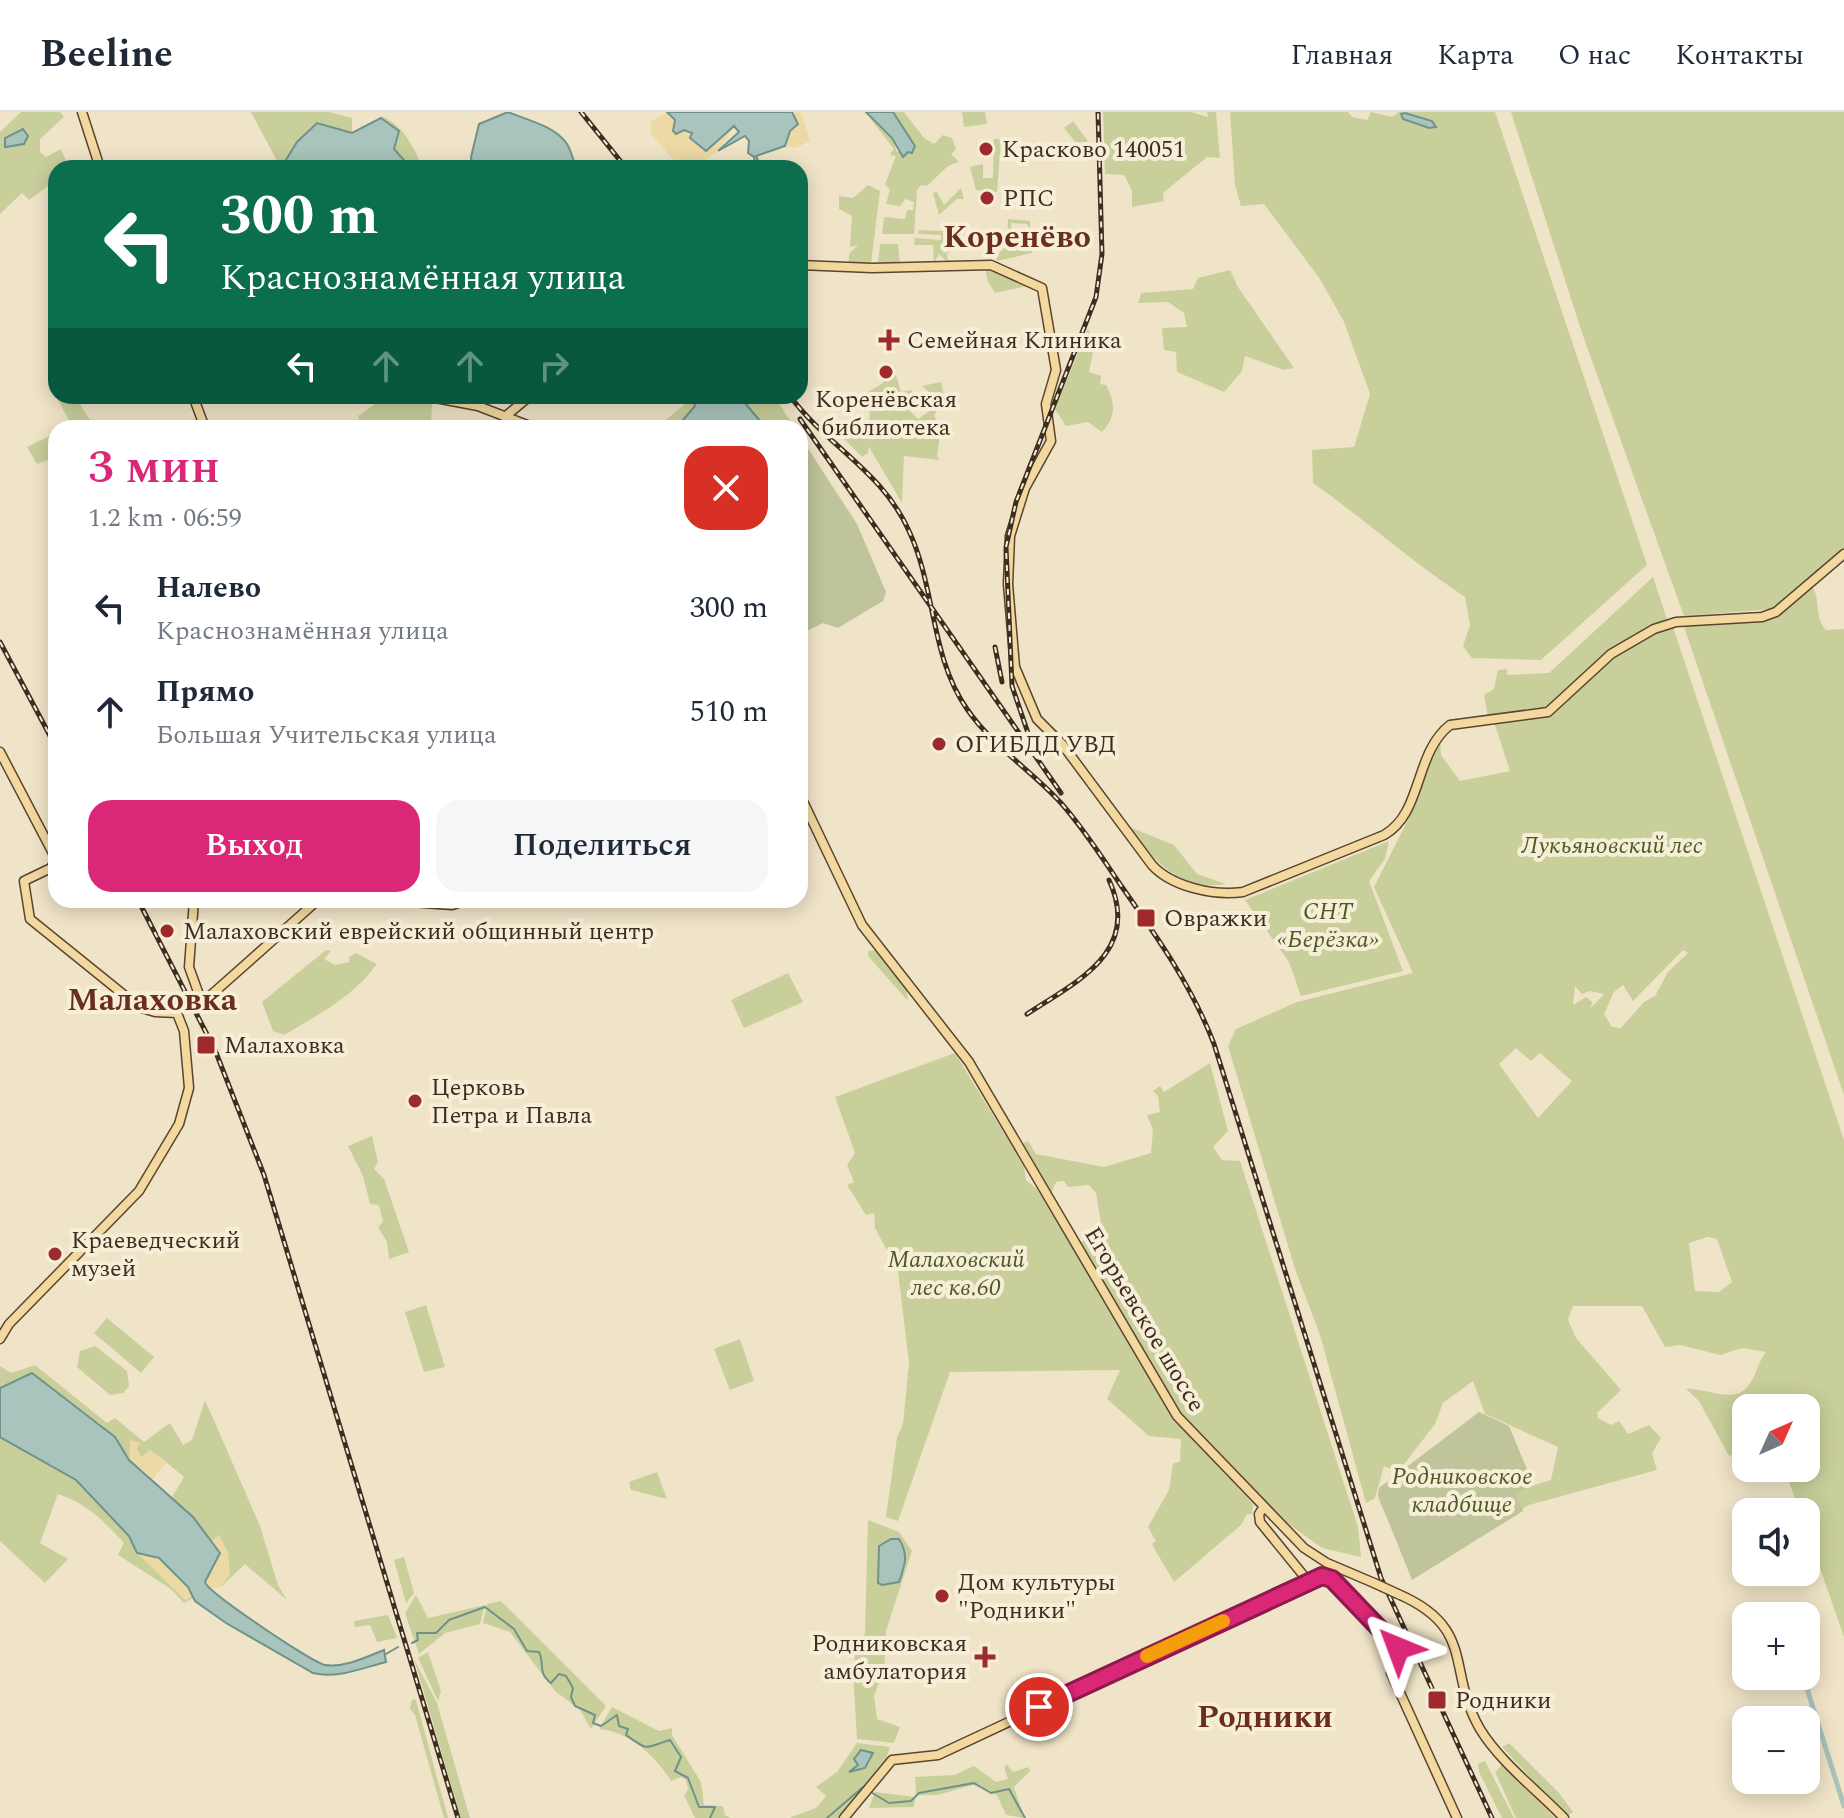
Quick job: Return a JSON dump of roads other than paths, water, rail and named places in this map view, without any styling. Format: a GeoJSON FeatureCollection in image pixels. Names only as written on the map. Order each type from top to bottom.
{"type":"FeatureCollection","features":[{"type":"Feature","properties":{"kind":"main road"},"geometry":{"type":"LineString","coordinates":[[84,112],[97,160]]}},
{"type":"Feature","properties":{"kind":"main road"},"geometry":{"type":"LineString","coordinates":[[808,265],[1000,267],[1042,288],[1056,370],[1046,404],[1051,441],[1025,488],[1012,530],[1008,559],[1013,651],[1020,684],[1037,719],[1062,744],[1160,874],[1183,884],[1221,893],[1254,889],[1392,830],[1403,816],[1429,749],[1450,725],[1548,712],[1611,654],[1654,629],[1676,622],[1762,617],[1776,612],[1844,554]]}},
{"type":"Feature","properties":{"kind":"main road"},"geometry":{"type":"LineString","coordinates":[[460,404],[518,420]]}},
{"type":"Feature","properties":{"kind":"main road"},"geometry":{"type":"LineString","coordinates":[[507,415],[520,404]]}},
{"type":"Feature","properties":{"kind":"main road"},"geometry":{"type":"LineString","coordinates":[[0,752],[48,846]]}},
{"type":"Feature","properties":{"kind":"main road","name":"Егорьевское шоссе"},"geometry":{"type":"LineString","coordinates":[[808,812],[862,925],[969,1062],[1177,1416],[1311,1554],[1426,1609],[1447,1629],[1458,1653],[1472,1710],[1482,1732],[1564,1818]]}},
{"type":"Feature","properties":{"kind":"main road"},"geometry":{"type":"LineString","coordinates":[[0,1339],[9,1324],[139,1191],[181,1119],[189,1088],[183,1025],[175,1012],[155,1012],[139,1007],[30,919],[24,881],[48,867]]}},
{"type":"Feature","properties":{"kind":"main road"},"geometry":{"type":"LineString","coordinates":[[193,908],[189,967],[202,1003],[309,908]]}},
{"type":"Feature","properties":{"kind":"main road"},"geometry":{"type":"LineString","coordinates":[[1263,1508],[1259,1516],[1262,1525],[1308,1581]]}},
{"type":"Feature","properties":{"kind":"main road"},"geometry":{"type":"LineString","coordinates":[[844,1818],[892,1760],[938,1755],[1308,1581],[1327,1576],[1401,1651],[1401,1657],[1391,1667],[1457,1818]]}},
{"type":"Feature","properties":{"kind":"water"},"geometry":{"type":"Polygon","coordinates":[[[508,112],[540,124],[562,138],[574,160],[471,160],[479,124],[508,112]]]}},
{"type":"Feature","properties":{"kind":"water"},"geometry":{"type":"Polygon","coordinates":[[[667,112],[792,112],[798,124],[790,131],[785,146],[756,156],[758,160],[754,160],[748,153],[749,141],[745,136],[718,151],[739,132],[734,126],[706,151],[690,138],[692,133],[684,130],[676,134],[673,131],[675,120],[667,112]]]}},
{"type":"Feature","properties":{"kind":"water"},"geometry":{"type":"Polygon","coordinates":[[[866,112],[893,112],[915,146],[912,153],[908,152],[903,157],[892,138],[866,112]]]}},
{"type":"Feature","properties":{"kind":"water"},"geometry":{"type":"Polygon","coordinates":[[[1401,114],[1432,121],[1436,127],[1429,128],[1403,119],[1401,114]]]}},
{"type":"Feature","properties":{"kind":"water"},"geometry":{"type":"Polygon","coordinates":[[[381,118],[399,131],[394,149],[404,160],[286,160],[297,142],[317,123],[352,133],[381,118]]]}},
{"type":"Feature","properties":{"kind":"water"},"geometry":{"type":"Polygon","coordinates":[[[23,129],[28,136],[24,144],[5,147],[5,138],[23,129]]]}},
{"type":"Feature","properties":{"kind":"water"},"geometry":{"type":"Polygon","coordinates":[[[746,404],[759,420],[683,420],[695,406],[746,404]]]}},
{"type":"Feature","properties":{"kind":"water"},"geometry":{"type":"Polygon","coordinates":[[[32,1373],[115,1437],[129,1460],[193,1517],[220,1553],[205,1582],[223,1599],[325,1665],[348,1663],[384,1650],[386,1662],[340,1674],[313,1673],[226,1623],[195,1601],[188,1587],[159,1558],[137,1553],[129,1536],[76,1480],[0,1437],[0,1388],[32,1373]]]}},
{"type":"Feature","properties":{"kind":"water"},"geometry":{"type":"Polygon","coordinates":[[[891,1539],[899,1539],[902,1545],[904,1565],[899,1582],[882,1585],[878,1583],[879,1546],[891,1539]]]}},
{"type":"Feature","properties":{"kind":"water"},"geometry":{"type":"Polygon","coordinates":[[[861,1750],[873,1753],[865,1768],[849,1772],[858,1765],[854,1759],[861,1750]]]}},
{"type":"Feature","properties":{"kind":"waterway"},"geometry":{"type":"LineString","coordinates":[[412,1643],[418,1640],[417,1633],[436,1633],[449,1620],[485,1607],[514,1629],[527,1651],[539,1652],[543,1672],[551,1683],[559,1674],[566,1676],[573,1688],[571,1697],[575,1706],[595,1715],[593,1723],[601,1726],[617,1715],[619,1726],[628,1729],[626,1735],[643,1746],[670,1740],[681,1757],[675,1771],[688,1778],[699,1807],[715,1807],[710,1818]]}},
{"type":"Feature","properties":{"kind":"waterway"},"geometry":{"type":"LineString","coordinates":[[386,1654],[398,1647]]}},
{"type":"Feature","properties":{"kind":"waterway"},"geometry":{"type":"LineString","coordinates":[[1807,1690],[1844,1806]]}},
{"type":"Feature","properties":{"kind":"waterway"},"geometry":{"type":"LineString","coordinates":[[869,1791],[889,1803],[911,1801],[919,1793],[974,1783],[991,1793],[1009,1789],[1025,1818]]}},
{"type":"Feature","properties":{"kind":"waterway"},"geometry":{"type":"LineString","coordinates":[[827,1818],[863,1787]]}},
{"type":"Feature","properties":{"kind":"railway"},"geometry":{"type":"LineString","coordinates":[[581,112],[620,160]]}},
{"type":"Feature","properties":{"kind":"railway"},"geometry":{"type":"LineString","coordinates":[[1029,736],[1012,686],[1006,547],[1016,502],[1096,297],[1102,254],[1098,112]]}},
{"type":"Feature","properties":{"kind":"railway"},"geometry":{"type":"LineString","coordinates":[[797,404],[870,476],[898,510],[918,553],[946,667],[967,709],[988,735],[1049,791],[1078,823],[1161,943],[1195,1002],[1214,1044],[1381,1578],[1492,1818]]}},
{"type":"Feature","properties":{"kind":"railway"},"geometry":{"type":"LineString","coordinates":[[808,430],[1061,793]]}},
{"type":"Feature","properties":{"kind":"railway"},"geometry":{"type":"LineString","coordinates":[[0,642],[48,732]]}},
{"type":"Feature","properties":{"kind":"railway"},"geometry":{"type":"LineString","coordinates":[[995,647],[1002,682]]}},
{"type":"Feature","properties":{"kind":"railway"},"geometry":{"type":"LineString","coordinates":[[1027,1014],[1084,976],[1111,945],[1117,927],[1117,905],[1109,880]]}},
{"type":"Feature","properties":{"kind":"railway"},"geometry":{"type":"LineString","coordinates":[[142,908],[215,1050],[264,1175],[458,1818]]}},
{"type":"Feature","properties":{"kind":"place","name":"Красково 140051"},"geometry":{"type":"Point","coordinates":[986,149]}},
{"type":"Feature","properties":{"kind":"place","name":"РПС"},"geometry":{"type":"Point","coordinates":[987,198]}},
{"type":"Feature","properties":{"kind":"place","name":"Семейная Клиника"},"geometry":{"type":"Point","coordinates":[889,340]}},
{"type":"Feature","properties":{"kind":"place","name":"Коренёвская библиотека"},"geometry":{"type":"Point","coordinates":[886,372]}},
{"type":"Feature","properties":{"kind":"place","name":"ОГИБДД УВД"},"geometry":{"type":"Point","coordinates":[939,744]}},
{"type":"Feature","properties":{"kind":"place","name":"Овражки"},"geometry":{"type":"Point","coordinates":[1146,918]}},
{"type":"Feature","properties":{"kind":"place","name":"Малаховский еврейский общинный центр"},"geometry":{"type":"Point","coordinates":[167,931]}},
{"type":"Feature","properties":{"kind":"place","name":"Малаховка"},"geometry":{"type":"Point","coordinates":[206,1045]}},
{"type":"Feature","properties":{"kind":"place","name":"Церковь Петра и Павла"},"geometry":{"type":"Point","coordinates":[415,1101]}},
{"type":"Feature","properties":{"kind":"place","name":"Краеведческий музей"},"geometry":{"type":"Point","coordinates":[55,1254]}},
{"type":"Feature","properties":{"kind":"place","name":"Дом культуры \"Родники\""},"geometry":{"type":"Point","coordinates":[942,1596]}},
{"type":"Feature","properties":{"kind":"place","name":"Родниковская амбулатория"},"geometry":{"type":"Point","coordinates":[985,1657]}},
{"type":"Feature","properties":{"kind":"place","name":"Родники"},"geometry":{"type":"Point","coordinates":[1437,1700]}},
{"type":"Feature","properties":{"kind":"district","name":"Коренёво"},"geometry":{"type":"Point","coordinates":[1017,236]}},
{"type":"Feature","properties":{"kind":"district","name":"Малаховка"},"geometry":{"type":"Point","coordinates":[152,999]}},
{"type":"Feature","properties":{"kind":"district","name":"Родники"},"geometry":{"type":"Point","coordinates":[1265,1716]}},
{"type":"Feature","properties":{"kind":"park label","name":"Лукьяновский лес"},"geometry":{"type":"Point","coordinates":[1612,845]}},
{"type":"Feature","properties":{"kind":"park label","name":"СНТ «Берёзка»"},"geometry":{"type":"Point","coordinates":[1328,925]}},
{"type":"Feature","properties":{"kind":"park label","name":"Малаховский лес кв.60"},"geometry":{"type":"Point","coordinates":[956,1273]}},
{"type":"Feature","properties":{"kind":"park label","name":"Родниковское кладбище"},"geometry":{"type":"Point","coordinates":[1462,1490]}}]}
